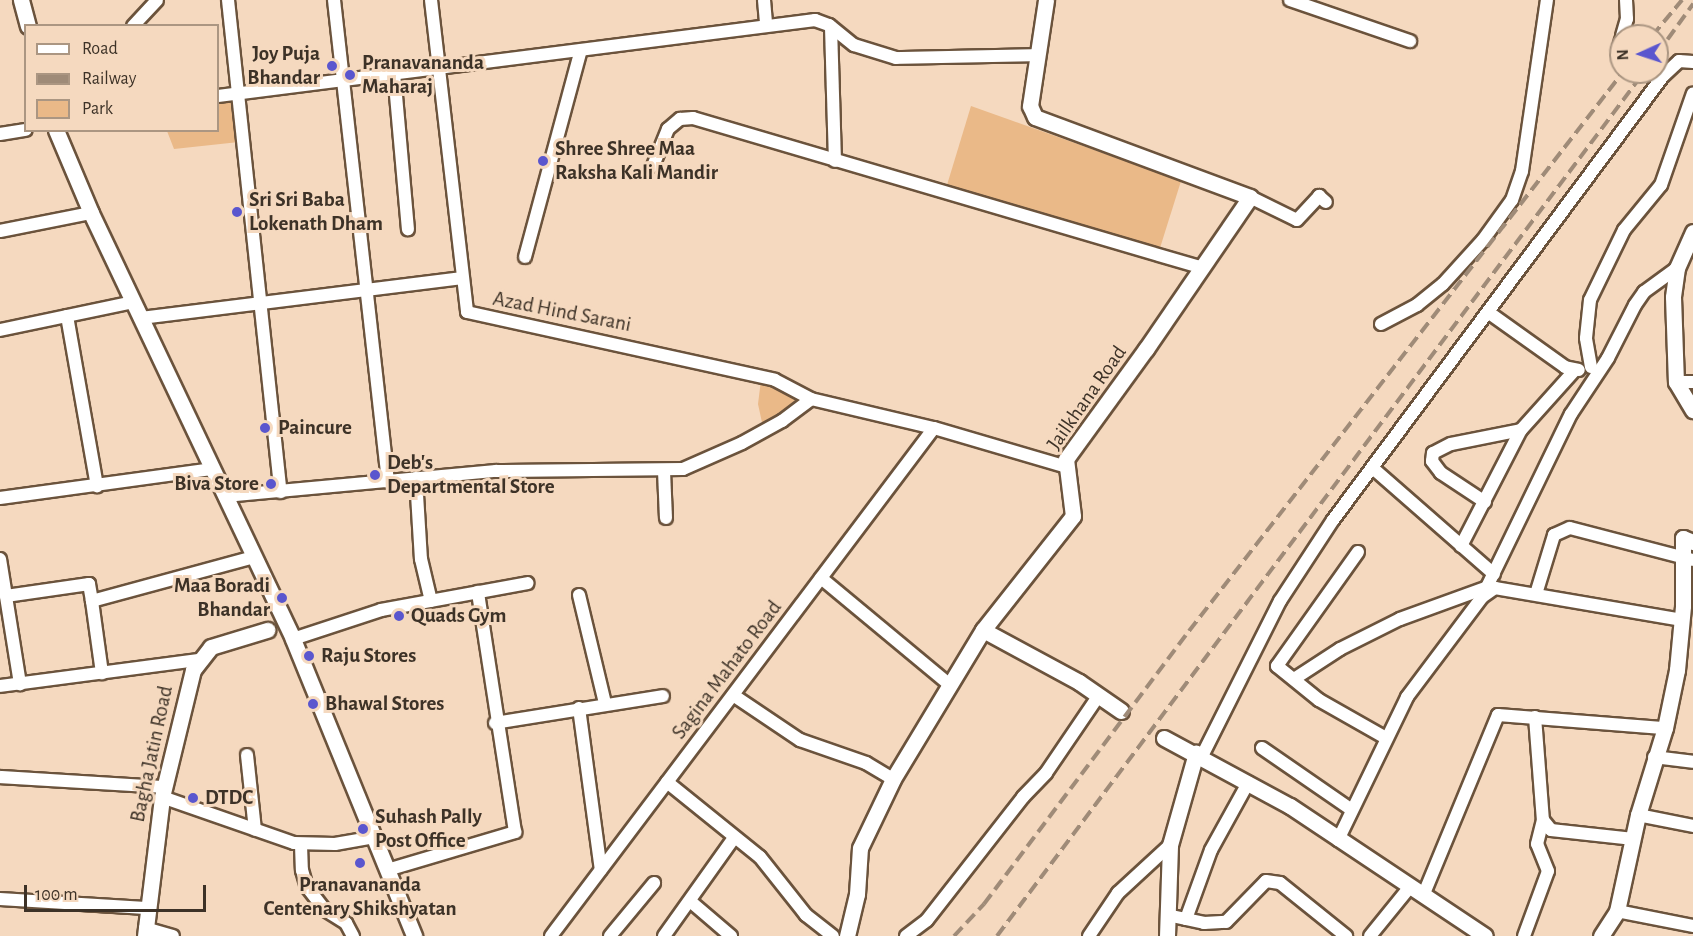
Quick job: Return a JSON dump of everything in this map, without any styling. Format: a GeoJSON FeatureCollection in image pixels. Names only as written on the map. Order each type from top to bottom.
{"type":"FeatureCollection","features":[{"type":"Feature","properties":{"kind":"street"},"geometry":{"type":"LineString","coordinates":[[21,0],[27,24]]}},
{"type":"Feature","properties":{"kind":"street"},"geometry":{"type":"LineString","coordinates":[[134,24],[157,0]]}},
{"type":"Feature","properties":{"kind":"street"},"geometry":{"type":"LineString","coordinates":[[228,0],[281,492]]}},
{"type":"Feature","properties":{"kind":"street"},"geometry":{"type":"LineString","coordinates":[[334,0],[388,482]]}},
{"type":"Feature","properties":{"kind":"street","name":"Azad Hind Sarani"},"geometry":{"type":"LineString","coordinates":[[431,0],[465,307],[471,314],[720,366],[775,380],[811,399]]}},
{"type":"Feature","properties":{"kind":"street"},"geometry":{"type":"LineString","coordinates":[[764,0],[766,25]]}},
{"type":"Feature","properties":{"kind":"street"},"geometry":{"type":"LineString","coordinates":[[1046,0],[1030,106],[1039,120],[1250,197],[1297,220],[1319,196],[1326,202]]}},
{"type":"Feature","properties":{"kind":"street"},"geometry":{"type":"LineString","coordinates":[[1290,0],[1410,41]]}},
{"type":"Feature","properties":{"kind":"street"},"geometry":{"type":"LineString","coordinates":[[1381,324],[1417,305],[1443,284],[1483,240],[1512,200],[1522,171],[1547,0]]}},
{"type":"Feature","properties":{"kind":"street"},"geometry":{"type":"LineString","coordinates":[[1623,24],[1626,0]]}},
{"type":"Feature","properties":{"kind":"street"},"geometry":{"type":"LineString","coordinates":[[219,96],[394,74],[438,66],[815,20],[831,27],[854,45],[896,58],[1037,55]]}},
{"type":"Feature","properties":{"kind":"street"},"geometry":{"type":"LineString","coordinates":[[831,27],[835,161]]}},
{"type":"Feature","properties":{"kind":"street"},"geometry":{"type":"LineString","coordinates":[[525,257],[581,50]]}},
{"type":"Feature","properties":{"kind":"street"},"geometry":{"type":"LineString","coordinates":[[1167,936],[1170,845],[1198,754],[1280,601],[1334,520],[1375,470],[1488,312],[1663,76],[1679,61],[1693,62]]}},
{"type":"Feature","properties":{"kind":"street"},"geometry":{"type":"LineString","coordinates":[[394,74],[408,229]]}},
{"type":"Feature","properties":{"kind":"street"},"geometry":{"type":"LineString","coordinates":[[1591,367],[1587,338],[1590,300],[1597,281],[1624,230],[1661,185],[1693,93]]}},
{"type":"Feature","properties":{"kind":"street"},"geometry":{"type":"LineString","coordinates":[[653,166],[668,129],[687,118],[1203,268]]}},
{"type":"Feature","properties":{"kind":"street"},"geometry":{"type":"LineString","coordinates":[[0,134],[24,130]]}},
{"type":"Feature","properties":{"kind":"street"},"geometry":{"type":"LineString","coordinates":[[57,132],[91,213],[293,639],[414,936]]}},
{"type":"Feature","properties":{"kind":"street","name":"Jailkhana Road"},"geometry":{"type":"LineString","coordinates":[[847,936],[857,894],[860,848],[893,779],[983,630],[1073,516],[1073,496],[1064,466],[1070,452],[1203,268],[1250,197]]}},
{"type":"Feature","properties":{"kind":"street"},"geometry":{"type":"LineString","coordinates":[[0,231],[91,213]]}},
{"type":"Feature","properties":{"kind":"street"},"geometry":{"type":"LineString","coordinates":[[1693,232],[1677,268],[1673,297],[1676,382],[1693,410]]}},
{"type":"Feature","properties":{"kind":"street"},"geometry":{"type":"LineString","coordinates":[[1338,840],[1407,697],[1485,592],[1571,414],[1608,358],[1644,292],[1677,268]]}},
{"type":"Feature","properties":{"kind":"street"},"geometry":{"type":"LineString","coordinates":[[141,318],[463,278]]}},
{"type":"Feature","properties":{"kind":"street"},"geometry":{"type":"LineString","coordinates":[[0,330],[134,302]]}},
{"type":"Feature","properties":{"kind":"street"},"geometry":{"type":"LineString","coordinates":[[1488,312],[1574,370]]}},
{"type":"Feature","properties":{"kind":"street"},"geometry":{"type":"LineString","coordinates":[[67,316],[97,486]]}},
{"type":"Feature","properties":{"kind":"street"},"geometry":{"type":"LineString","coordinates":[[1461,546],[1521,430],[1574,370],[1591,367],[1608,358]]}},
{"type":"Feature","properties":{"kind":"street"},"geometry":{"type":"LineString","coordinates":[[1676,382],[1693,382]]}},
{"type":"Feature","properties":{"kind":"street"},"geometry":{"type":"LineString","coordinates":[[225,496],[496,471],[664,471],[695,466],[782,422],[811,399],[934,428],[1064,466]]}},
{"type":"Feature","properties":{"kind":"street","name":"Sagina Mahato Road"},"geometry":{"type":"LineString","coordinates":[[551,936],[934,428]]}},
{"type":"Feature","properties":{"kind":"street"},"geometry":{"type":"LineString","coordinates":[[1485,502],[1441,473],[1432,461],[1433,453],[1451,444],[1521,430]]}},
{"type":"Feature","properties":{"kind":"street"},"geometry":{"type":"LineString","coordinates":[[0,498],[213,469]]}},
{"type":"Feature","properties":{"kind":"street"},"geometry":{"type":"LineString","coordinates":[[1375,470],[1494,574]]}},
{"type":"Feature","properties":{"kind":"street"},"geometry":{"type":"LineString","coordinates":[[664,471],[666,518]]}},
{"type":"Feature","properties":{"kind":"street"},"geometry":{"type":"LineString","coordinates":[[416,478],[421,559],[431,601]]}},
{"type":"Feature","properties":{"kind":"street"},"geometry":{"type":"LineString","coordinates":[[1536,594],[1554,535],[1570,528],[1693,560]]}},
{"type":"Feature","properties":{"kind":"street"},"geometry":{"type":"LineString","coordinates":[[1601,936],[1617,911],[1638,815],[1654,757],[1665,728],[1677,670],[1690,539]]}},
{"type":"Feature","properties":{"kind":"street"},"geometry":{"type":"LineString","coordinates":[[1358,552],[1277,666],[1319,700],[1386,738]]}},
{"type":"Feature","properties":{"kind":"street"},"geometry":{"type":"LineString","coordinates":[[92,601],[254,557]]}},
{"type":"Feature","properties":{"kind":"street"},"geometry":{"type":"LineString","coordinates":[[0,559],[20,684]]}},
{"type":"Feature","properties":{"kind":"street"},"geometry":{"type":"LineString","coordinates":[[821,578],[950,685]]}},
{"type":"Feature","properties":{"kind":"street"},"geometry":{"type":"LineString","coordinates":[[0,686],[198,660],[205,651],[225,640],[267,630],[293,639],[381,610],[528,583]]}},
{"type":"Feature","properties":{"kind":"street"},"geometry":{"type":"LineString","coordinates":[[6,596],[90,584],[102,673]]}},
{"type":"Feature","properties":{"kind":"street"},"geometry":{"type":"LineString","coordinates":[[1294,679],[1400,619],[1495,588],[1682,620]]}},
{"type":"Feature","properties":{"kind":"street"},"geometry":{"type":"LineString","coordinates":[[387,870],[515,832],[495,723],[478,592]]}},
{"type":"Feature","properties":{"kind":"street"},"geometry":{"type":"LineString","coordinates":[[579,594],[604,703]]}},
{"type":"Feature","properties":{"kind":"street"},"geometry":{"type":"LineString","coordinates":[[267,630],[276,604]]}},
{"type":"Feature","properties":{"kind":"street"},"geometry":{"type":"LineString","coordinates":[[983,630],[1099,695],[1121,711]]}},
{"type":"Feature","properties":{"kind":"street","name":"Bagha Jatin Road"},"geometry":{"type":"LineString","coordinates":[[145,932],[146,908],[163,792],[198,660]]}},
{"type":"Feature","properties":{"kind":"street"},"geometry":{"type":"LineString","coordinates":[[733,695],[800,741],[866,763],[893,779]]}},
{"type":"Feature","properties":{"kind":"street"},"geometry":{"type":"LineString","coordinates":[[906,936],[927,920],[1023,797],[1046,773],[1099,695]]}},
{"type":"Feature","properties":{"kind":"street"},"geometry":{"type":"LineString","coordinates":[[495,723],[604,703],[663,696]]}},
{"type":"Feature","properties":{"kind":"street"},"geometry":{"type":"LineString","coordinates":[[579,708],[602,870]]}},
{"type":"Feature","properties":{"kind":"street"},"geometry":{"type":"LineString","coordinates":[[1423,896],[1455,826],[1497,717],[1535,717],[1665,728]]}},
{"type":"Feature","properties":{"kind":"street"},"geometry":{"type":"LineString","coordinates":[[1524,936],[1548,872],[1537,844],[1543,820],[1535,717]]}},
{"type":"Feature","properties":{"kind":"street"},"geometry":{"type":"LineString","coordinates":[[1164,738],[1198,754],[1248,783],[1485,936]]}},
{"type":"Feature","properties":{"kind":"street"},"geometry":{"type":"LineString","coordinates":[[1262,748],[1352,810]]}},
{"type":"Feature","properties":{"kind":"street"},"geometry":{"type":"LineString","coordinates":[[247,755],[255,830]]}},
{"type":"Feature","properties":{"kind":"street"},"geometry":{"type":"LineString","coordinates":[[1654,757],[1693,762]]}},
{"type":"Feature","properties":{"kind":"street"},"geometry":{"type":"LineString","coordinates":[[0,777],[163,792],[255,830],[301,844],[349,843],[374,837]]}},
{"type":"Feature","properties":{"kind":"street"},"geometry":{"type":"LineString","coordinates":[[667,782],[760,857],[806,915],[833,936]]}},
{"type":"Feature","properties":{"kind":"street"},"geometry":{"type":"LineString","coordinates":[[1186,919],[1211,850],[1248,783]]}},
{"type":"Feature","properties":{"kind":"street"},"geometry":{"type":"LineString","coordinates":[[1638,815],[1693,826]]}},
{"type":"Feature","properties":{"kind":"street"},"geometry":{"type":"LineString","coordinates":[[1543,820],[1551,830],[1634,839]]}},
{"type":"Feature","properties":{"kind":"street"},"geometry":{"type":"LineString","coordinates":[[664,936],[734,837]]}},
{"type":"Feature","properties":{"kind":"street"},"geometry":{"type":"LineString","coordinates":[[301,844],[302,870],[307,887],[325,910],[345,923],[353,936]]}},
{"type":"Feature","properties":{"kind":"street"},"geometry":{"type":"LineString","coordinates":[[1089,936],[1118,893],[1170,845]]}},
{"type":"Feature","properties":{"kind":"street"},"geometry":{"type":"LineString","coordinates":[[1167,915],[1226,922],[1266,881],[1280,883],[1346,936]]}},
{"type":"Feature","properties":{"kind":"street"},"geometry":{"type":"LineString","coordinates":[[610,936],[654,883]]}},
{"type":"Feature","properties":{"kind":"street"},"geometry":{"type":"LineString","coordinates":[[1370,936],[1409,888]]}},
{"type":"Feature","properties":{"kind":"street"},"geometry":{"type":"LineString","coordinates":[[0,899],[146,908]]}},
{"type":"Feature","properties":{"kind":"street"},"geometry":{"type":"LineString","coordinates":[[690,902],[731,936]]}},
{"type":"Feature","properties":{"kind":"street"},"geometry":{"type":"LineString","coordinates":[[1617,911],[1693,926]]}},
{"type":"Feature","properties":{"kind":"street"},"geometry":{"type":"LineString","coordinates":[[145,932],[173,936]]}},
{"type":"Feature","properties":{"kind":"green space"},"geometry":{"type":"Polygon","coordinates":[[[229,99],[235,104],[239,142],[174,149],[167,132],[219,132],[219,100],[229,99]]]}},
{"type":"Feature","properties":{"kind":"green space"},"geometry":{"type":"Polygon","coordinates":[[[971,106],[1181,181],[1160,248],[947,185],[971,106]]]}},
{"type":"Feature","properties":{"kind":"green space"},"geometry":{"type":"Polygon","coordinates":[[[761,380],[798,400],[763,427],[758,404],[761,380]]]}},
{"type":"Feature","properties":{"kind":"railway"},"geometry":{"type":"LineString","coordinates":[[1662,24],[1682,0]]}},
{"type":"Feature","properties":{"kind":"railway"},"geometry":{"type":"LineString","coordinates":[[1669,37],[1693,4]]}},
{"type":"Feature","properties":{"kind":"railway"},"geometry":{"type":"LineString","coordinates":[[954,936],[984,904],[1189,631],[1614,84]]}},
{"type":"Feature","properties":{"kind":"railway"},"geometry":{"type":"LineString","coordinates":[[997,936],[1635,84]]}},
{"type":"Feature","properties":{"kind":"place","name":"Joy Puja Bhandar"},"geometry":{"type":"Point","coordinates":[332,66]}},
{"type":"Feature","properties":{"kind":"place","name":"Pranavananda Maharaj"},"geometry":{"type":"Point","coordinates":[350,75]}},
{"type":"Feature","properties":{"kind":"place","name":"Shree Shree Maa Raksha Kali Mandir"},"geometry":{"type":"Point","coordinates":[543,161]}},
{"type":"Feature","properties":{"kind":"place","name":"Sri Sri Baba Lokenath Dham"},"geometry":{"type":"Point","coordinates":[237,212]}},
{"type":"Feature","properties":{"kind":"place","name":"Paincure"},"geometry":{"type":"Point","coordinates":[265,428]}},
{"type":"Feature","properties":{"kind":"place","name":"Deb's Departmental Store"},"geometry":{"type":"Point","coordinates":[375,475]}},
{"type":"Feature","properties":{"kind":"place","name":"Biva Store"},"geometry":{"type":"Point","coordinates":[271,484]}},
{"type":"Feature","properties":{"kind":"place","name":"Maa Boradi Bhandar"},"geometry":{"type":"Point","coordinates":[282,598]}},
{"type":"Feature","properties":{"kind":"place","name":"Quads Gym"},"geometry":{"type":"Point","coordinates":[399,616]}},
{"type":"Feature","properties":{"kind":"place","name":"Raju Stores"},"geometry":{"type":"Point","coordinates":[309,656]}},
{"type":"Feature","properties":{"kind":"place","name":"Bhawal Stores"},"geometry":{"type":"Point","coordinates":[313,704]}},
{"type":"Feature","properties":{"kind":"place","name":"DTDC"},"geometry":{"type":"Point","coordinates":[193,798]}},
{"type":"Feature","properties":{"kind":"place","name":"Suhash Pally Post Office"},"geometry":{"type":"Point","coordinates":[363,829]}},
{"type":"Feature","properties":{"kind":"place","name":"Pranavananda Centenary Shikshyatan"},"geometry":{"type":"Point","coordinates":[360,863]}}]}
